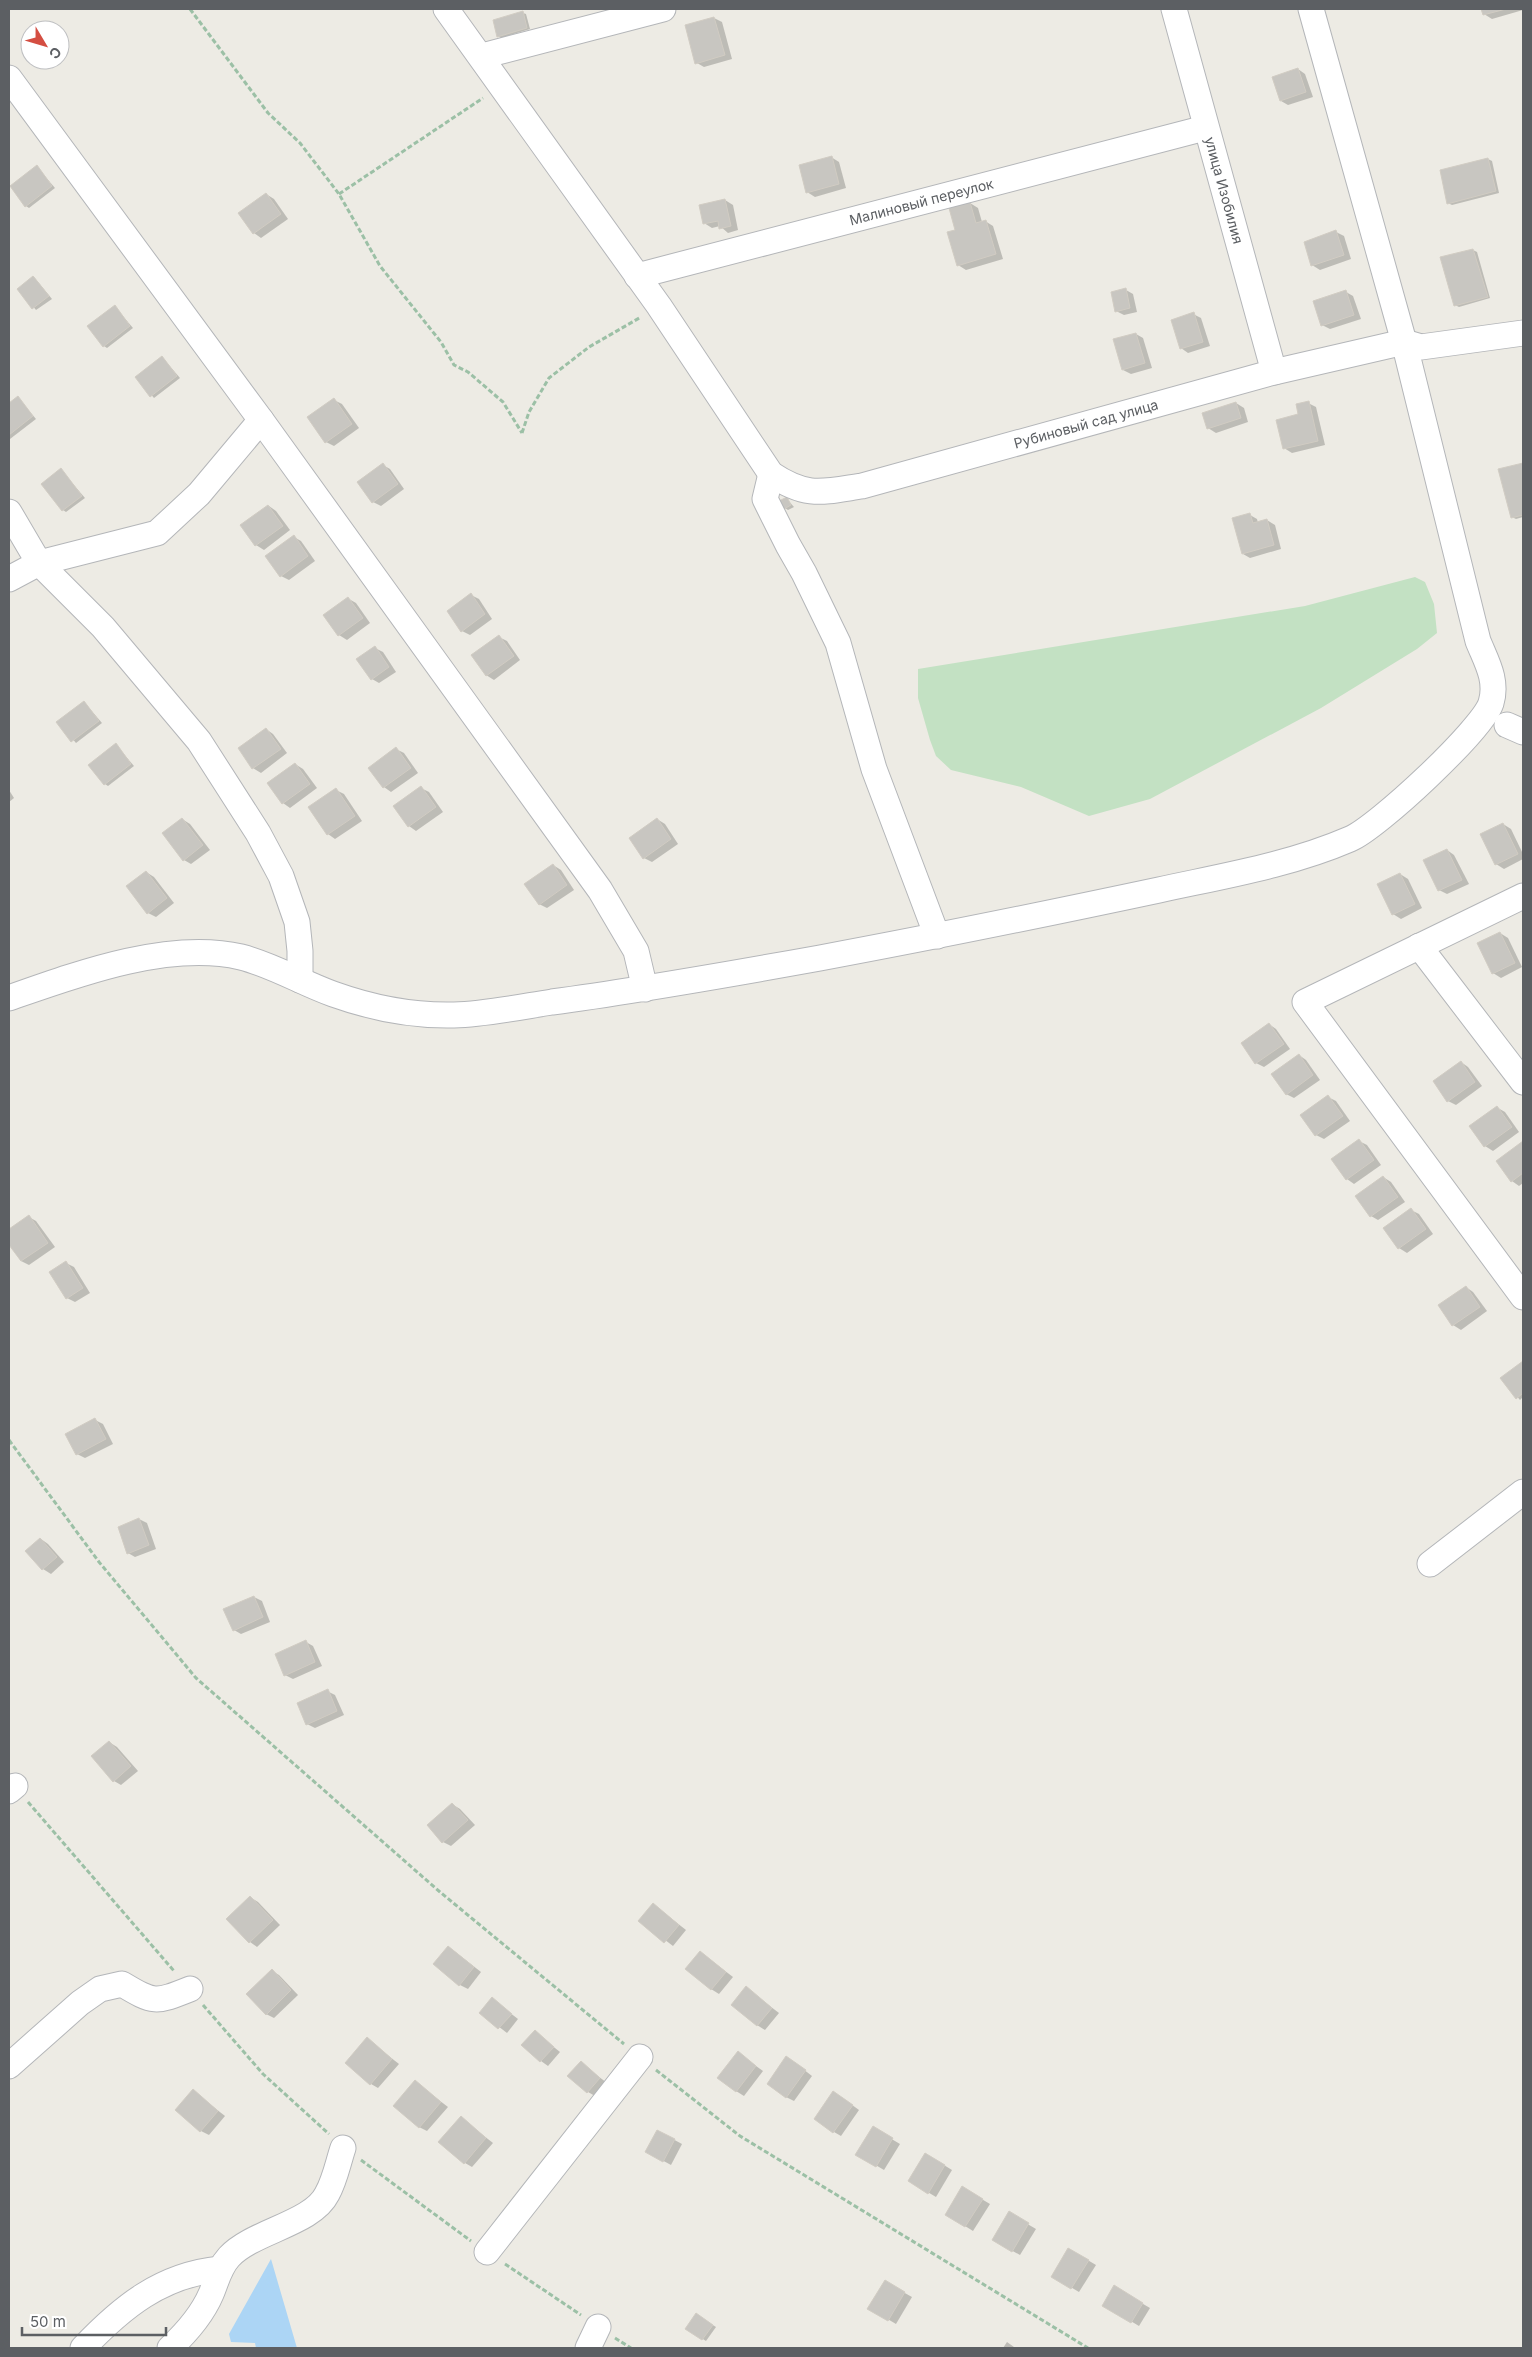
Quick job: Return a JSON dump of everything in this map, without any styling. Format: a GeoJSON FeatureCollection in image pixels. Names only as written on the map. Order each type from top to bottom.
{"type":"FeatureCollection","features":[{"type":"Feature","properties":{"kind":"street"},"geometry":{"type":"LineString","coordinates":[[446,9],[482,56],[659,306],[771,474],[765,499],[816,595],[838,643],[874,769],[937,936]]}},
{"type":"Feature","properties":{"kind":"street"},"geometry":{"type":"LineString","coordinates":[[482,56],[663,9]]}},
{"type":"Feature","properties":{"kind":"street","name":"улица Изобилия"},"geometry":{"type":"LineString","coordinates":[[1174,9],[1205,128],[1274,372]]}},
{"type":"Feature","properties":{"kind":"street"},"geometry":{"type":"LineString","coordinates":[[9,998],[82,972],[137,960],[195,951],[241,958],[300,980],[330,994],[369,1006],[409,1013],[448,1015],[645,989],[937,936],[1272,865],[1354,838],[1431,774],[1475,727],[1491,703],[1494,679],[1478,641],[1404,342],[1311,9]]}},
{"type":"Feature","properties":{"kind":"street"},"geometry":{"type":"LineString","coordinates":[[9,78],[262,420],[600,890],[636,951],[645,989]]}},
{"type":"Feature","properties":{"kind":"street","name":"Малиновый переулок"},"geometry":{"type":"LineString","coordinates":[[637,276],[1205,128]]}},
{"type":"Feature","properties":{"kind":"street"},"geometry":{"type":"LineString","coordinates":[[1404,342],[1421,347],[1523,333]]}},
{"type":"Feature","properties":{"kind":"street","name":"Рубиновый сад улица"},"geometry":{"type":"LineString","coordinates":[[771,474],[784,483],[810,493],[862,486],[1274,372],[1404,342]]}},
{"type":"Feature","properties":{"kind":"street"},"geometry":{"type":"LineString","coordinates":[[9,579],[39,563],[156,533],[199,494],[262,420]]}},
{"type":"Feature","properties":{"kind":"street"},"geometry":{"type":"LineString","coordinates":[[9,512],[39,563],[103,627],[199,741],[258,833],[282,876],[298,922],[300,980]]}},
{"type":"Feature","properties":{"kind":"street"},"geometry":{"type":"LineString","coordinates":[[1523,896],[1305,1002],[1523,1297]]}},
{"type":"Feature","properties":{"kind":"street"},"geometry":{"type":"LineString","coordinates":[[1419,946],[1523,1082]]}},
{"type":"Feature","properties":{"kind":"street"},"geometry":{"type":"LineString","coordinates":[[1430,1564],[1523,1492]]}},
{"type":"Feature","properties":{"kind":"street"},"geometry":{"type":"LineString","coordinates":[[9,2066],[80,2003],[100,1989],[122,1984],[146,1998],[161,2000],[190,1989]]}},
{"type":"Feature","properties":{"kind":"street"},"geometry":{"type":"LineString","coordinates":[[487,2252],[640,2057]]}},
{"type":"Feature","properties":{"kind":"street"},"geometry":{"type":"LineString","coordinates":[[170,2348],[197,2318],[211,2295],[220,2269],[238,2248],[312,2211],[327,2196],[343,2148]]}},
{"type":"Feature","properties":{"kind":"street"},"geometry":{"type":"LineString","coordinates":[[83,2348],[111,2319],[154,2288],[198,2271],[220,2269]]}},
{"type":"Feature","properties":{"kind":"path"},"geometry":{"type":"LineString","coordinates":[[190,9],[268,113],[300,143],[339,194],[380,266],[441,342],[454,366],[468,372],[503,402],[522,433],[530,412],[549,378],[589,347],[659,306]]}},
{"type":"Feature","properties":{"kind":"path"},"geometry":{"type":"LineString","coordinates":[[339,194],[502,85]]}},
{"type":"Feature","properties":{"kind":"path"},"geometry":{"type":"LineString","coordinates":[[9,1440],[99,1562],[196,1678],[440,1892],[640,2057],[740,2136],[1088,2348]]}},
{"type":"Feature","properties":{"kind":"path"},"geometry":{"type":"LineString","coordinates":[[12,1789],[190,1989],[262,2074],[343,2148]]}},
{"type":"Feature","properties":{"kind":"green space"},"geometry":{"type":"Polygon","coordinates":[[[1415,577],[1425,582],[1434,604],[1437,633],[1417,649],[1321,708],[1150,799],[1089,816],[1021,787],[951,770],[936,756],[930,740],[918,698],[918,669],[1305,606],[1415,577]]]}},
{"type":"Feature","properties":{"kind":"water"},"geometry":{"type":"Polygon","coordinates":[[[271,2259],[297,2348],[256,2348],[255,2343],[231,2342],[229,2334],[271,2259]]]}},
{"type":"Feature","properties":{"kind":"building"},"geometry":{"type":"Polygon","coordinates":[[[1481,9],[1506,9],[1483,15],[1481,9]]]}},
{"type":"Feature","properties":{"kind":"building"},"geometry":{"type":"Polygon","coordinates":[[[523,11],[527,28],[497,37],[493,20],[523,11]]]}},
{"type":"Feature","properties":{"kind":"building"},"geometry":{"type":"Polygon","coordinates":[[[714,17],[725,55],[695,64],[685,25],[714,17]]]}},
{"type":"Feature","properties":{"kind":"building"},"geometry":{"type":"Polygon","coordinates":[[[1298,68],[1306,92],[1280,101],[1272,77],[1298,68]]]}},
{"type":"Feature","properties":{"kind":"building"},"geometry":{"type":"Polygon","coordinates":[[[832,156],[839,184],[806,193],[799,165],[832,156]]]}},
{"type":"Feature","properties":{"kind":"building"},"geometry":{"type":"Polygon","coordinates":[[[1488,158],[1496,191],[1447,204],[1440,170],[1488,158]]]}},
{"type":"Feature","properties":{"kind":"building"},"geometry":{"type":"Polygon","coordinates":[[[37,165],[52,186],[25,207],[10,186],[37,165]]]}},
{"type":"Feature","properties":{"kind":"building"},"geometry":{"type":"Polygon","coordinates":[[[266,193],[281,214],[253,234],[238,213],[266,193]]]}},
{"type":"Feature","properties":{"kind":"building"},"geometry":{"type":"Polygon","coordinates":[[[725,199],[731,226],[719,229],[718,221],[703,224],[699,205],[725,199]]]}},
{"type":"Feature","properties":{"kind":"building"},"geometry":{"type":"Polygon","coordinates":[[[970,202],[976,223],[986,220],[996,254],[957,266],[947,232],[955,230],[949,208],[970,202]]]}},
{"type":"Feature","properties":{"kind":"building"},"geometry":{"type":"Polygon","coordinates":[[[1336,230],[1344,255],[1311,266],[1304,242],[1336,230]]]}},
{"type":"Feature","properties":{"kind":"building"},"geometry":{"type":"Polygon","coordinates":[[[1473,249],[1488,297],[1454,306],[1440,257],[1473,249]]]}},
{"type":"Feature","properties":{"kind":"building"},"geometry":{"type":"Polygon","coordinates":[[[33,276],[49,296],[32,309],[17,289],[33,276]]]}},
{"type":"Feature","properties":{"kind":"building"},"geometry":{"type":"Polygon","coordinates":[[[1126,288],[1130,308],[1115,312],[1111,292],[1126,288]]]}},
{"type":"Feature","properties":{"kind":"building"},"geometry":{"type":"Polygon","coordinates":[[[1346,290],[1354,315],[1321,326],[1313,301],[1346,290]]]}},
{"type":"Feature","properties":{"kind":"building"},"geometry":{"type":"Polygon","coordinates":[[[115,305],[130,326],[103,347],[87,326],[115,305]]]}},
{"type":"Feature","properties":{"kind":"building"},"geometry":{"type":"Polygon","coordinates":[[[1194,312],[1203,342],[1180,349],[1171,320],[1194,312]]]}},
{"type":"Feature","properties":{"kind":"building"},"geometry":{"type":"Polygon","coordinates":[[[1136,333],[1145,363],[1122,370],[1113,339],[1136,333]]]}},
{"type":"Feature","properties":{"kind":"building"},"geometry":{"type":"Polygon","coordinates":[[[162,356],[177,376],[150,397],[135,377],[162,356]]]}},
{"type":"Feature","properties":{"kind":"building"},"geometry":{"type":"Polygon","coordinates":[[[18,396],[33,416],[9,435],[9,403],[18,396]]]}},
{"type":"Feature","properties":{"kind":"building"},"geometry":{"type":"Polygon","coordinates":[[[334,398],[352,424],[325,443],[307,417],[334,398]]]}},
{"type":"Feature","properties":{"kind":"building"},"geometry":{"type":"Polygon","coordinates":[[[1309,401],[1318,441],[1283,449],[1276,420],[1298,414],[1296,404],[1309,401]]]}},
{"type":"Feature","properties":{"kind":"building"},"geometry":{"type":"Polygon","coordinates":[[[1236,402],[1241,418],[1207,429],[1202,413],[1236,402]]]}},
{"type":"Feature","properties":{"kind":"building"},"geometry":{"type":"Polygon","coordinates":[[[383,463],[398,484],[372,503],[357,482],[383,463]]]}},
{"type":"Feature","properties":{"kind":"building"},"geometry":{"type":"Polygon","coordinates":[[[1523,463],[1523,515],[1511,518],[1498,469],[1523,463]]]}},
{"type":"Feature","properties":{"kind":"building"},"geometry":{"type":"Polygon","coordinates":[[[61,468],[82,496],[62,511],[41,484],[61,468]]]}},
{"type":"Feature","properties":{"kind":"building"},"geometry":{"type":"Polygon","coordinates":[[[787,497],[791,505],[784,509],[779,501],[787,497]]]}},
{"type":"Feature","properties":{"kind":"building"},"geometry":{"type":"Polygon","coordinates":[[[268,505],[283,526],[255,546],[240,525],[268,505]]]}},
{"type":"Feature","properties":{"kind":"building"},"geometry":{"type":"Polygon","coordinates":[[[1250,513],[1253,523],[1267,519],[1274,545],[1242,554],[1232,518],[1250,513]]]}},
{"type":"Feature","properties":{"kind":"building"},"geometry":{"type":"Polygon","coordinates":[[[294,535],[308,556],[280,577],[265,556],[294,535]]]}},
{"type":"Feature","properties":{"kind":"building"},"geometry":{"type":"Polygon","coordinates":[[[471,593],[485,614],[461,632],[447,611],[471,593]]]}},
{"type":"Feature","properties":{"kind":"building"},"geometry":{"type":"Polygon","coordinates":[[[348,597],[363,618],[338,636],[323,615],[348,597]]]}},
{"type":"Feature","properties":{"kind":"building"},"geometry":{"type":"Polygon","coordinates":[[[499,635],[514,656],[486,676],[471,655],[499,635]]]}},
{"type":"Feature","properties":{"kind":"building"},"geometry":{"type":"Polygon","coordinates":[[[375,646],[389,667],[371,680],[356,659],[375,646]]]}},
{"type":"Feature","properties":{"kind":"building"},"geometry":{"type":"Polygon","coordinates":[[[84,701],[99,721],[71,742],[56,722],[84,701]]]}},
{"type":"Feature","properties":{"kind":"building"},"geometry":{"type":"Polygon","coordinates":[[[266,728],[281,749],[252,769],[238,748],[266,728]]]}},
{"type":"Feature","properties":{"kind":"building"},"geometry":{"type":"Polygon","coordinates":[[[116,743],[131,764],[104,785],[88,765],[116,743]]]}},
{"type":"Feature","properties":{"kind":"building"},"geometry":{"type":"Polygon","coordinates":[[[396,747],[411,768],[383,788],[368,768],[396,747]]]}},
{"type":"Feature","properties":{"kind":"building"},"geometry":{"type":"Polygon","coordinates":[[[295,763],[310,784],[282,804],[267,783],[295,763]]]}},
{"type":"Feature","properties":{"kind":"building"},"geometry":{"type":"Polygon","coordinates":[[[421,786],[436,807],[408,827],[393,806],[421,786]]]}},
{"type":"Feature","properties":{"kind":"building"},"geometry":{"type":"Polygon","coordinates":[[[336,788],[355,816],[327,835],[308,807],[336,788]]]}},
{"type":"Feature","properties":{"kind":"building"},"geometry":{"type":"Polygon","coordinates":[[[182,818],[203,845],[183,861],[162,833],[182,818]]]}},
{"type":"Feature","properties":{"kind":"building"},"geometry":{"type":"Polygon","coordinates":[[[657,818],[671,839],[643,859],[629,838],[657,818]]]}},
{"type":"Feature","properties":{"kind":"building"},"geometry":{"type":"Polygon","coordinates":[[[1503,823],[1518,854],[1495,865],[1480,834],[1503,823]]]}},
{"type":"Feature","properties":{"kind":"building"},"geometry":{"type":"Polygon","coordinates":[[[1447,849],[1462,880],[1438,891],[1423,860],[1447,849]]]}},
{"type":"Feature","properties":{"kind":"building"},"geometry":{"type":"Polygon","coordinates":[[[553,864],[567,885],[539,905],[524,884],[553,864]]]}},
{"type":"Feature","properties":{"kind":"building"},"geometry":{"type":"Polygon","coordinates":[[[146,871],[167,898],[147,914],[126,886],[146,871]]]}},
{"type":"Feature","properties":{"kind":"building"},"geometry":{"type":"Polygon","coordinates":[[[1400,873],[1415,904],[1392,915],[1377,884],[1400,873]]]}},
{"type":"Feature","properties":{"kind":"building"},"geometry":{"type":"Polygon","coordinates":[[[1500,932],[1515,963],[1492,974],[1477,943],[1500,932]]]}},
{"type":"Feature","properties":{"kind":"building"},"geometry":{"type":"Polygon","coordinates":[[[1269,1023],[1284,1044],[1255,1064],[1241,1043],[1269,1023]]]}},
{"type":"Feature","properties":{"kind":"building"},"geometry":{"type":"Polygon","coordinates":[[[1299,1054],[1313,1075],[1286,1095],[1271,1074],[1299,1054]]]}},
{"type":"Feature","properties":{"kind":"building"},"geometry":{"type":"Polygon","coordinates":[[[1461,1061],[1475,1082],[1447,1102],[1433,1081],[1461,1061]]]}},
{"type":"Feature","properties":{"kind":"building"},"geometry":{"type":"Polygon","coordinates":[[[1328,1095],[1343,1116],[1315,1136],[1300,1115],[1328,1095]]]}},
{"type":"Feature","properties":{"kind":"building"},"geometry":{"type":"Polygon","coordinates":[[[1497,1106],[1512,1127],[1484,1147],[1469,1126],[1497,1106]]]}},
{"type":"Feature","properties":{"kind":"building"},"geometry":{"type":"Polygon","coordinates":[[[1359,1139],[1374,1160],[1346,1180],[1331,1159],[1359,1139]]]}},
{"type":"Feature","properties":{"kind":"building"},"geometry":{"type":"Polygon","coordinates":[[[1523,1141],[1523,1173],[1511,1182],[1496,1161],[1523,1141]]]}},
{"type":"Feature","properties":{"kind":"building"},"geometry":{"type":"Polygon","coordinates":[[[1383,1176],[1398,1197],[1370,1217],[1355,1196],[1383,1176]]]}},
{"type":"Feature","properties":{"kind":"building"},"geometry":{"type":"Polygon","coordinates":[[[1411,1208],[1426,1229],[1398,1249],[1383,1228],[1411,1208]]]}},
{"type":"Feature","properties":{"kind":"building"},"geometry":{"type":"Polygon","coordinates":[[[29,1215],[48,1243],[21,1261],[9,1245],[9,1229],[29,1215]]]}},
{"type":"Feature","properties":{"kind":"building"},"geometry":{"type":"Polygon","coordinates":[[[66,1261],[83,1288],[66,1299],[49,1272],[66,1261]]]}},
{"type":"Feature","properties":{"kind":"building"},"geometry":{"type":"Polygon","coordinates":[[[1466,1286],[1480,1307],[1452,1326],[1438,1305],[1466,1286]]]}},
{"type":"Feature","properties":{"kind":"building"},"geometry":{"type":"Polygon","coordinates":[[[1523,1361],[1523,1393],[1516,1399],[1500,1378],[1523,1361]]]}},
{"type":"Feature","properties":{"kind":"building"},"geometry":{"type":"Polygon","coordinates":[[[95,1418],[106,1439],[76,1455],[65,1434],[95,1418]]]}},
{"type":"Feature","properties":{"kind":"building"},"geometry":{"type":"Polygon","coordinates":[[[139,1518],[149,1545],[127,1554],[118,1527],[139,1518]]]}},
{"type":"Feature","properties":{"kind":"building"},"geometry":{"type":"Polygon","coordinates":[[[40,1538],[57,1557],[42,1570],[25,1551],[40,1538]]]}},
{"type":"Feature","properties":{"kind":"building"},"geometry":{"type":"Polygon","coordinates":[[[254,1596],[263,1617],[233,1631],[223,1609],[254,1596]]]}},
{"type":"Feature","properties":{"kind":"building"},"geometry":{"type":"Polygon","coordinates":[[[306,1640],[315,1662],[284,1676],[275,1654],[306,1640]]]}},
{"type":"Feature","properties":{"kind":"building"},"geometry":{"type":"Polygon","coordinates":[[[328,1689],[337,1711],[306,1725],[297,1703],[328,1689]]]}},
{"type":"Feature","properties":{"kind":"building"},"geometry":{"type":"Polygon","coordinates":[[[109,1741],[131,1766],[113,1782],[91,1756],[109,1741]]]}},
{"type":"Feature","properties":{"kind":"building"},"geometry":{"type":"Polygon","coordinates":[[[452,1803],[468,1820],[442,1843],[427,1825],[452,1803]]]}},
{"type":"Feature","properties":{"kind":"building"},"geometry":{"type":"Polygon","coordinates":[[[250,1896],[273,1920],[249,1943],[226,1919],[250,1896]]]}},
{"type":"Feature","properties":{"kind":"building"},"geometry":{"type":"Polygon","coordinates":[[[653,1903],[679,1925],[664,1943],[638,1921],[653,1903]]]}},
{"type":"Feature","properties":{"kind":"building"},"geometry":{"type":"Polygon","coordinates":[[[448,1946],[474,1967],[459,1986],[433,1964],[448,1946]]]}},
{"type":"Feature","properties":{"kind":"building"},"geometry":{"type":"Polygon","coordinates":[[[700,1951],[726,1972],[711,1990],[685,1969],[700,1951]]]}},
{"type":"Feature","properties":{"kind":"building"},"geometry":{"type":"Polygon","coordinates":[[[272,1969],[291,1990],[266,2015],[246,1994],[272,1969]]]}},
{"type":"Feature","properties":{"kind":"building"},"geometry":{"type":"Polygon","coordinates":[[[746,1986],[772,2008],[757,2026],[731,2005],[746,1986]]]}},
{"type":"Feature","properties":{"kind":"building"},"geometry":{"type":"Polygon","coordinates":[[[492,1997],[512,2014],[498,2029],[479,2013],[492,1997]]]}},
{"type":"Feature","properties":{"kind":"building"},"geometry":{"type":"Polygon","coordinates":[[[535,2030],[554,2047],[540,2062],[521,2045],[535,2030]]]}},
{"type":"Feature","properties":{"kind":"building"},"geometry":{"type":"Polygon","coordinates":[[[367,2037],[392,2059],[370,2085],[345,2063],[367,2037]]]}},
{"type":"Feature","properties":{"kind":"building"},"geometry":{"type":"Polygon","coordinates":[[[738,2051],[756,2066],[736,2092],[717,2078],[738,2051]]]}},
{"type":"Feature","properties":{"kind":"building"},"geometry":{"type":"Polygon","coordinates":[[[786,2056],[806,2070],[786,2098],[767,2084],[786,2056]]]}},
{"type":"Feature","properties":{"kind":"building"},"geometry":{"type":"Polygon","coordinates":[[[581,2061],[600,2078],[587,2093],[567,2076],[581,2061]]]}},
{"type":"Feature","properties":{"kind":"building"},"geometry":{"type":"Polygon","coordinates":[[[415,2080],[441,2102],[419,2128],[393,2106],[415,2080]]]}},
{"type":"Feature","properties":{"kind":"building"},"geometry":{"type":"Polygon","coordinates":[[[193,2089],[218,2111],[200,2132],[175,2110],[193,2089]]]}},
{"type":"Feature","properties":{"kind":"building"},"geometry":{"type":"Polygon","coordinates":[[[833,2091],[853,2105],[833,2133],[814,2119],[833,2091]]]}},
{"type":"Feature","properties":{"kind":"building"},"geometry":{"type":"Polygon","coordinates":[[[461,2116],[486,2138],[464,2164],[438,2142],[461,2116]]]}},
{"type":"Feature","properties":{"kind":"building"},"geometry":{"type":"Polygon","coordinates":[[[873,2126],[893,2138],[876,2167],[855,2155],[873,2126]]]}},
{"type":"Feature","properties":{"kind":"building"},"geometry":{"type":"Polygon","coordinates":[[[657,2130],[675,2139],[663,2162],[645,2152],[657,2130]]]}},
{"type":"Feature","properties":{"kind":"building"},"geometry":{"type":"Polygon","coordinates":[[[925,2153],[945,2165],[928,2194],[908,2181],[925,2153]]]}},
{"type":"Feature","properties":{"kind":"building"},"geometry":{"type":"Polygon","coordinates":[[[962,2186],[983,2199],[965,2227],[945,2215],[962,2186]]]}},
{"type":"Feature","properties":{"kind":"building"},"geometry":{"type":"Polygon","coordinates":[[[1009,2211],[1029,2223],[1012,2252],[992,2240],[1009,2211]]]}},
{"type":"Feature","properties":{"kind":"building"},"geometry":{"type":"Polygon","coordinates":[[[1068,2248],[1089,2260],[1071,2289],[1051,2277],[1068,2248]]]}},
{"type":"Feature","properties":{"kind":"building"},"geometry":{"type":"Polygon","coordinates":[[[885,2280],[905,2292],[888,2321],[867,2309],[885,2280]]]}},
{"type":"Feature","properties":{"kind":"building"},"geometry":{"type":"Polygon","coordinates":[[[1114,2285],[1143,2303],[1131,2323],[1102,2306],[1114,2285]]]}},
{"type":"Feature","properties":{"kind":"building"},"geometry":{"type":"Polygon","coordinates":[[[696,2313],[713,2325],[702,2340],[685,2329],[696,2313]]]}}]}
